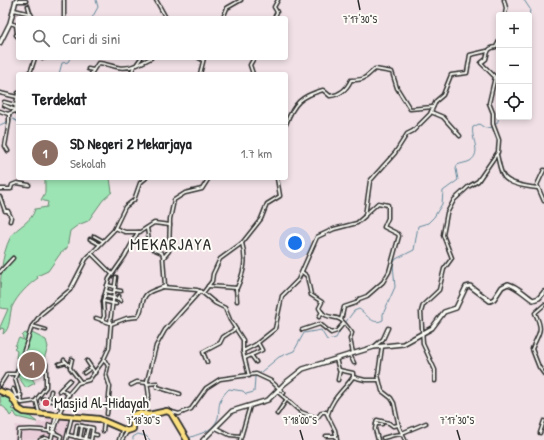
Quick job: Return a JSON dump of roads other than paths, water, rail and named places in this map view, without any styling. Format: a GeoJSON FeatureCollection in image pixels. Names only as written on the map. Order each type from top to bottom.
{"type":"FeatureCollection","features":[{"type":"Feature","properties":{"kind":"highway"},"geometry":{"type":"LineString","coordinates":[[2,392],[12,397],[21,411],[105,420],[126,430],[133,428],[132,415],[139,413],[149,415],[165,411],[170,413],[187,439]]}},
{"type":"Feature","properties":{"kind":"street"},"geometry":{"type":"LineString","coordinates":[[0,43],[10,23],[16,0],[26,1]]}},
{"type":"Feature","properties":{"kind":"street"},"geometry":{"type":"LineString","coordinates":[[64,0],[64,16]]}},
{"type":"Feature","properties":{"kind":"street"},"geometry":{"type":"LineString","coordinates":[[156,0],[165,16]]}},
{"type":"Feature","properties":{"kind":"street"},"geometry":{"type":"LineString","coordinates":[[224,16],[226,8],[242,0]]}},
{"type":"Feature","properties":{"kind":"street"},"geometry":{"type":"LineString","coordinates":[[275,16],[277,11],[274,6],[278,0]]}},
{"type":"Feature","properties":{"kind":"street"},"geometry":{"type":"LineString","coordinates":[[504,0],[505,12]]}},
{"type":"Feature","properties":{"kind":"street"},"geometry":{"type":"LineString","coordinates":[[28,6],[32,16]]}},
{"type":"Feature","properties":{"kind":"street"},"geometry":{"type":"LineString","coordinates":[[14,10],[30,13]]}},
{"type":"Feature","properties":{"kind":"street"},"geometry":{"type":"LineString","coordinates":[[10,23],[16,25]]}},
{"type":"Feature","properties":{"kind":"street"},"geometry":{"type":"LineString","coordinates":[[365,215],[371,180],[395,153],[407,134],[413,131],[431,112],[436,101],[442,96],[451,75],[467,73],[470,55],[487,51],[491,47],[496,46]]}},
{"type":"Feature","properties":{"kind":"street"},"geometry":{"type":"LineString","coordinates":[[487,51],[486,59],[481,63],[495,78],[489,103],[494,114],[494,126],[499,141],[497,155],[503,175],[506,179],[526,187],[538,188]]}},
{"type":"Feature","properties":{"kind":"street"},"geometry":{"type":"LineString","coordinates":[[29,72],[34,60]]}},
{"type":"Feature","properties":{"kind":"street"},"geometry":{"type":"LineString","coordinates":[[132,72],[139,60]]}},
{"type":"Feature","properties":{"kind":"street"},"geometry":{"type":"LineString","coordinates":[[88,70],[92,70],[99,63],[116,68],[135,66],[147,60]]}},
{"type":"Feature","properties":{"kind":"street"},"geometry":{"type":"LineString","coordinates":[[201,72],[204,60]]}},
{"type":"Feature","properties":{"kind":"street"},"geometry":{"type":"LineString","coordinates":[[252,72],[250,65],[253,60]]}},
{"type":"Feature","properties":{"kind":"street"},"geometry":{"type":"LineString","coordinates":[[288,120],[294,108],[304,96],[323,90],[330,96],[333,96],[343,91],[351,80],[362,80],[371,75],[374,70],[392,72],[397,88],[410,109],[433,108]]}},
{"type":"Feature","properties":{"kind":"street"},"geometry":{"type":"LineString","coordinates":[[0,93],[16,98]]}},
{"type":"Feature","properties":{"kind":"street"},"geometry":{"type":"LineString","coordinates":[[4,102],[15,105]]}},
{"type":"Feature","properties":{"kind":"street"},"geometry":{"type":"LineString","coordinates":[[16,102],[16,111]]}},
{"type":"Feature","properties":{"kind":"street"},"geometry":{"type":"LineString","coordinates":[[4,105],[16,111]]}},
{"type":"Feature","properties":{"kind":"street"},"geometry":{"type":"LineString","coordinates":[[0,110],[9,114],[16,111]]}},
{"type":"Feature","properties":{"kind":"street"},"geometry":{"type":"LineString","coordinates":[[431,112],[443,117],[460,136]]}},
{"type":"Feature","properties":{"kind":"street"},"geometry":{"type":"LineString","coordinates":[[8,151],[5,146],[9,114]]}},
{"type":"Feature","properties":{"kind":"street"},"geometry":{"type":"LineString","coordinates":[[435,380],[434,370],[423,344],[424,334],[421,314],[422,307],[440,290],[444,269],[452,257],[443,235],[447,213],[456,198],[478,180],[487,165],[497,155]]}},
{"type":"Feature","properties":{"kind":"street"},"geometry":{"type":"LineString","coordinates":[[544,170],[537,184],[544,201]]}},
{"type":"Feature","properties":{"kind":"street"},"geometry":{"type":"LineString","coordinates":[[24,184],[26,180]]}},
{"type":"Feature","properties":{"kind":"street"},"geometry":{"type":"LineString","coordinates":[[22,403],[15,379],[19,362],[32,326],[41,314],[68,292],[78,272],[91,253],[115,228],[125,207],[134,200],[140,183],[144,180]]}},
{"type":"Feature","properties":{"kind":"street"},"geometry":{"type":"LineString","coordinates":[[163,256],[169,252],[171,214],[175,198],[185,193],[202,189],[209,180]]}},
{"type":"Feature","properties":{"kind":"street"},"geometry":{"type":"LineString","coordinates":[[203,293],[212,281],[213,274],[220,259],[242,243],[259,222],[267,204],[280,196],[277,180]]}},
{"type":"Feature","properties":{"kind":"street"},"geometry":{"type":"LineString","coordinates":[[0,190],[11,189],[11,185],[16,183],[29,185]]}},
{"type":"Feature","properties":{"kind":"street"},"geometry":{"type":"LineString","coordinates":[[0,197],[5,211],[8,211],[11,217],[10,221]]}},
{"type":"Feature","properties":{"kind":"street"},"geometry":{"type":"LineString","coordinates":[[243,351],[275,329],[282,296],[296,283],[318,236],[334,229],[357,223],[378,203],[388,205],[388,218],[384,227],[398,234],[399,236],[389,272],[383,282],[367,296],[359,298],[356,303],[344,307],[341,320]]}},
{"type":"Feature","properties":{"kind":"street"},"geometry":{"type":"LineString","coordinates":[[115,228],[125,232],[138,232],[154,223],[170,225]]}},
{"type":"Feature","properties":{"kind":"street"},"geometry":{"type":"LineString","coordinates":[[147,228],[153,249],[162,253],[163,256],[164,287]]}},
{"type":"Feature","properties":{"kind":"street"},"geometry":{"type":"LineString","coordinates":[[102,321],[104,316],[103,301],[111,275],[123,260],[138,232]]}},
{"type":"Feature","properties":{"kind":"street"},"geometry":{"type":"LineString","coordinates":[[94,236],[103,241]]}},
{"type":"Feature","properties":{"kind":"street"},"geometry":{"type":"LineString","coordinates":[[90,239],[98,244]]}},
{"type":"Feature","properties":{"kind":"street"},"geometry":{"type":"LineString","coordinates":[[237,302],[236,288],[243,278],[246,262],[242,243]]}},
{"type":"Feature","properties":{"kind":"street"},"geometry":{"type":"LineString","coordinates":[[40,440],[45,438],[51,440],[57,418],[69,395],[80,381],[88,380],[95,372],[110,348],[110,323],[117,277],[111,275],[91,253]]}},
{"type":"Feature","properties":{"kind":"street"},"geometry":{"type":"LineString","coordinates":[[0,272],[13,258]]}},
{"type":"Feature","properties":{"kind":"street"},"geometry":{"type":"LineString","coordinates":[[302,272],[307,276],[311,296],[322,302],[319,308],[322,312],[327,316],[341,320],[352,334],[350,339],[351,353],[354,363]]}},
{"type":"Feature","properties":{"kind":"street"},"geometry":{"type":"LineString","coordinates":[[374,347],[401,344],[424,334],[436,324],[444,312],[456,308],[466,287],[470,286],[486,299],[491,301],[502,287],[507,284],[516,286],[522,293],[533,300],[539,298],[544,292]]}},
{"type":"Feature","properties":{"kind":"street"},"geometry":{"type":"LineString","coordinates":[[107,286],[114,293]]}},
{"type":"Feature","properties":{"kind":"street"},"geometry":{"type":"LineString","coordinates":[[208,286],[236,288]]}},
{"type":"Feature","properties":{"kind":"street"},"geometry":{"type":"LineString","coordinates":[[96,318],[110,323],[127,318],[137,318],[141,312],[143,300],[147,294],[164,287],[200,291],[215,303],[225,308],[235,329],[243,340],[243,351],[249,376]]}},
{"type":"Feature","properties":{"kind":"street"},"geometry":{"type":"LineString","coordinates":[[106,290],[120,296],[118,298],[121,301]]}},
{"type":"Feature","properties":{"kind":"street"},"geometry":{"type":"LineString","coordinates":[[104,296],[121,291]]}},
{"type":"Feature","properties":{"kind":"street"},"geometry":{"type":"LineString","coordinates":[[144,414],[149,396],[147,384],[155,348],[160,338],[200,291]]}},
{"type":"Feature","properties":{"kind":"street"},"geometry":{"type":"LineString","coordinates":[[103,301],[116,304]]}},
{"type":"Feature","properties":{"kind":"street"},"geometry":{"type":"LineString","coordinates":[[544,305],[535,313],[541,324],[541,328],[538,340],[532,349],[539,367],[544,374]]}},
{"type":"Feature","properties":{"kind":"street"},"geometry":{"type":"LineString","coordinates":[[319,317],[322,312]]}},
{"type":"Feature","properties":{"kind":"street"},"geometry":{"type":"LineString","coordinates":[[302,330],[320,324],[331,333],[337,331],[344,324]]}},
{"type":"Feature","properties":{"kind":"street"},"geometry":{"type":"LineString","coordinates":[[32,326],[46,330]]}},
{"type":"Feature","properties":{"kind":"street"},"geometry":{"type":"LineString","coordinates":[[203,440],[232,411],[267,401],[303,370],[351,353],[362,352],[374,347],[382,339],[388,328]]}},
{"type":"Feature","properties":{"kind":"street"},"geometry":{"type":"LineString","coordinates":[[208,362],[203,352],[220,343],[222,338],[235,329]]}},
{"type":"Feature","properties":{"kind":"street"},"geometry":{"type":"LineString","coordinates":[[245,358],[262,350],[258,342]]}},
{"type":"Feature","properties":{"kind":"street"},"geometry":{"type":"LineString","coordinates":[[382,347],[378,368],[379,380],[383,392],[393,400],[399,425],[405,440]]}},
{"type":"Feature","properties":{"kind":"street"},"geometry":{"type":"LineString","coordinates":[[251,355],[256,362]]}},
{"type":"Feature","properties":{"kind":"street"},"geometry":{"type":"LineString","coordinates":[[70,366],[72,359]]}},
{"type":"Feature","properties":{"kind":"street"},"geometry":{"type":"LineString","coordinates":[[104,359],[108,366],[106,375],[110,386],[107,414]]}},
{"type":"Feature","properties":{"kind":"street"},"geometry":{"type":"LineString","coordinates":[[336,359],[340,370],[338,380]]}},
{"type":"Feature","properties":{"kind":"street"},"geometry":{"type":"LineString","coordinates":[[2,392],[10,392],[20,403],[22,403],[36,401],[46,387],[46,364],[29,361],[26,364],[19,362]]}},
{"type":"Feature","properties":{"kind":"street"},"geometry":{"type":"LineString","coordinates":[[59,364],[65,361],[80,381]]}},
{"type":"Feature","properties":{"kind":"street"},"geometry":{"type":"LineString","coordinates":[[86,361],[95,372]]}},
{"type":"Feature","properties":{"kind":"street"},"geometry":{"type":"LineString","coordinates":[[84,373],[92,368]]}},
{"type":"Feature","properties":{"kind":"street"},"geometry":{"type":"LineString","coordinates":[[340,370],[353,373],[353,377]]}},
{"type":"Feature","properties":{"kind":"street"},"geometry":{"type":"LineString","coordinates":[[0,385],[7,374],[16,374]]}},
{"type":"Feature","properties":{"kind":"street"},"geometry":{"type":"LineString","coordinates":[[165,411],[178,414],[188,411],[195,405],[206,388],[219,378],[240,379],[257,375],[271,381],[287,399],[303,412],[317,418],[323,412],[328,416],[337,440]]}},
{"type":"Feature","properties":{"kind":"street"},"geometry":{"type":"LineString","coordinates":[[353,377],[365,380],[379,380]]}},
{"type":"Feature","properties":{"kind":"street"},"geometry":{"type":"LineString","coordinates":[[328,416],[333,399],[342,392],[353,377]]}},
{"type":"Feature","properties":{"kind":"street"},"geometry":{"type":"LineString","coordinates":[[69,395],[60,390],[70,380]]}},
{"type":"Feature","properties":{"kind":"street"},"geometry":{"type":"LineString","coordinates":[[131,385],[137,382],[147,384],[158,383],[157,387],[161,390],[180,394]]}},
{"type":"Feature","properties":{"kind":"street"},"geometry":{"type":"LineString","coordinates":[[13,389],[16,396],[20,395]]}},
{"type":"Feature","properties":{"kind":"street"},"geometry":{"type":"LineString","coordinates":[[278,390],[284,393]]}},
{"type":"Feature","properties":{"kind":"street"},"geometry":{"type":"LineString","coordinates":[[49,399],[51,391]]}},
{"type":"Feature","properties":{"kind":"street"},"geometry":{"type":"LineString","coordinates":[[43,399],[58,402],[58,405],[62,407]]}},
{"type":"Feature","properties":{"kind":"street"},"geometry":{"type":"LineString","coordinates":[[277,414],[287,399]]}},
{"type":"Feature","properties":{"kind":"street"},"geometry":{"type":"LineString","coordinates":[[36,401],[39,414]]}},
{"type":"Feature","properties":{"kind":"street"},"geometry":{"type":"LineString","coordinates":[[240,440],[240,436],[251,408],[249,405]]}},
{"type":"Feature","properties":{"kind":"street"},"geometry":{"type":"LineString","coordinates":[[58,416],[58,426]]}},
{"type":"Feature","properties":{"kind":"street"},"geometry":{"type":"LineString","coordinates":[[52,432],[58,416]]}},
{"type":"Feature","properties":{"kind":"street"},"geometry":{"type":"LineString","coordinates":[[66,440],[72,416]]}},
{"type":"Feature","properties":{"kind":"street"},"geometry":{"type":"LineString","coordinates":[[103,431],[105,420]]}},
{"type":"Feature","properties":{"kind":"street"},"geometry":{"type":"LineString","coordinates":[[378,440],[376,420],[389,422],[393,426],[399,425]]}},
{"type":"Feature","properties":{"kind":"street"},"geometry":{"type":"LineString","coordinates":[[540,433],[544,421]]}},
{"type":"Feature","properties":{"kind":"street"},"geometry":{"type":"LineString","coordinates":[[382,438],[394,434],[402,434],[426,423]]}},
{"type":"Feature","properties":{"kind":"street"},"geometry":{"type":"LineString","coordinates":[[376,424],[382,424]]}},
{"type":"Feature","properties":{"kind":"street"},"geometry":{"type":"LineString","coordinates":[[68,435],[75,437],[80,438],[84,440],[90,440],[93,428],[76,425],[75,437],[73,440]]}},
{"type":"Feature","properties":{"kind":"street"},"geometry":{"type":"LineString","coordinates":[[80,438],[82,426]]}},
{"type":"Feature","properties":{"kind":"street"},"geometry":{"type":"LineString","coordinates":[[84,440],[88,427]]}},
{"type":"Feature","properties":{"kind":"street"},"geometry":{"type":"LineString","coordinates":[[216,428],[230,435],[240,436]]}},
{"type":"Feature","properties":{"kind":"street"},"geometry":{"type":"LineString","coordinates":[[18,440],[20,430],[52,432],[61,436],[60,440]]}},
{"type":"Feature","properties":{"kind":"street"},"geometry":{"type":"LineString","coordinates":[[119,440],[126,430]]}},
{"type":"Feature","properties":{"kind":"street"},"geometry":{"type":"LineString","coordinates":[[122,440],[126,430]]}},
{"type":"Feature","properties":{"kind":"street"},"geometry":{"type":"LineString","coordinates":[[92,434],[97,436]]}},
{"type":"Feature","properties":{"kind":"street"},"geometry":{"type":"LineString","coordinates":[[326,436],[336,436]]}},
{"type":"Feature","properties":{"kind":"waterway"},"geometry":{"type":"LineString","coordinates":[[93,16],[98,7],[96,0]]}},
{"type":"Feature","properties":{"kind":"waterway"},"geometry":{"type":"LineString","coordinates":[[524,0],[530,9],[530,12]]}},
{"type":"Feature","properties":{"kind":"waterway"},"geometry":{"type":"LineString","coordinates":[[60,72],[62,63],[68,62],[69,60]]}},
{"type":"Feature","properties":{"kind":"waterway"},"geometry":{"type":"LineString","coordinates":[[0,125],[13,119],[16,121]]}},
{"type":"Feature","properties":{"kind":"waterway"},"geometry":{"type":"LineString","coordinates":[[345,323],[354,311],[359,309],[370,319],[376,322],[383,320],[383,314],[395,287],[393,264],[396,259],[414,250],[418,226],[428,223],[434,217],[442,204],[443,191],[458,180],[456,169],[457,165],[470,161],[474,157],[476,149],[473,136],[473,127],[479,124],[485,128],[494,127],[498,120]]}},
{"type":"Feature","properties":{"kind":"waterway"},"geometry":{"type":"LineString","coordinates":[[189,438],[206,432],[212,428],[217,421],[219,404],[229,389],[243,391],[246,394],[254,392],[255,377],[279,357],[294,351],[304,333],[321,330],[327,340],[336,338],[343,325]]}},
{"type":"Feature","properties":{"kind":"waterway"},"geometry":{"type":"LineString","coordinates":[[133,440],[133,437],[138,434],[146,436],[150,440]]}},
{"type":"Feature","properties":{"kind":"place","name":"SD Negeri 2 Mekarjaya"},"geometry":{"type":"Point","coordinates":[32,365]}},
{"type":"Feature","properties":{"kind":"place","name":"Masjid Al-Hidayah"},"geometry":{"type":"Point","coordinates":[46,403]}},
{"type":"Feature","properties":{"kind":"district","name":"MEKARJAYA"},"geometry":{"type":"Point","coordinates":[171,244]}}]}
